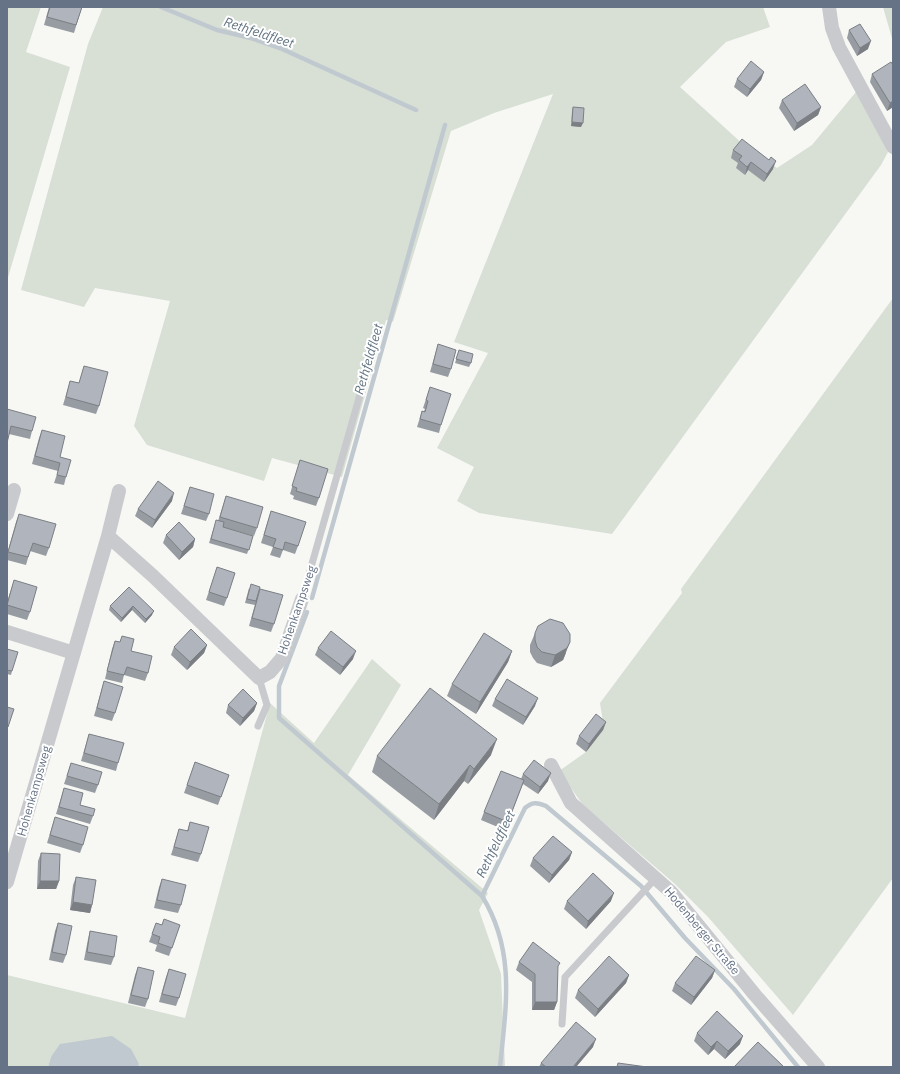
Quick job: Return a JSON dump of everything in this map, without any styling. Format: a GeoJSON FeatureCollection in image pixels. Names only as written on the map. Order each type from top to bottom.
{"type":"FeatureCollection","features":[{"type":"Feature","properties":{"kind":"street"},"geometry":{"type":"LineString","coordinates":[[829,7],[832,28],[839,47],[893,147]]}},
{"type":"Feature","properties":{"kind":"street"},"geometry":{"type":"LineString","coordinates":[[7,514],[14,490]]}},
{"type":"Feature","properties":{"kind":"street","name":"Hohenkampsweg"},"geometry":{"type":"LineString","coordinates":[[7,882],[108,536],[119,491]]}},
{"type":"Feature","properties":{"kind":"street"},"geometry":{"type":"LineString","coordinates":[[108,536],[153,576],[259,678]]}},
{"type":"Feature","properties":{"kind":"street","name":"Hohenkampsweg"},"geometry":{"type":"LineString","coordinates":[[259,678],[270,672],[282,658],[302,599]]}},
{"type":"Feature","properties":{"kind":"street"},"geometry":{"type":"LineString","coordinates":[[7,632],[74,653]]}},
{"type":"Feature","properties":{"kind":"street","name":"Hodenberger Straße"},"geometry":{"type":"LineString","coordinates":[[551,765],[571,803],[671,892],[755,995],[818,1067]]}},
{"type":"Feature","properties":{"kind":"lane","name":"Hohenkampsweg"},"geometry":{"type":"LineString","coordinates":[[302,599],[371,356]]}},
{"type":"Feature","properties":{"kind":"lane"},"geometry":{"type":"LineString","coordinates":[[258,726],[267,704],[259,678]]}},
{"type":"Feature","properties":{"kind":"lane"},"geometry":{"type":"LineString","coordinates":[[562,1024],[565,977],[656,878]]}},
{"type":"Feature","properties":{"kind":"shaded area"},"geometry":{"type":"Polygon","coordinates":[[[7,7],[41,7],[26,52],[70,67],[7,281],[7,7]]]}},
{"type":"Feature","properties":{"kind":"shaded area"},"geometry":{"type":"Polygon","coordinates":[[[103,7],[763,7],[770,27],[726,42],[680,87],[745,146],[777,168],[812,145],[856,92],[888,152],[881,165],[612,534],[479,513],[457,501],[474,467],[437,448],[488,353],[454,342],[553,94],[494,113],[451,131],[393,322],[386,320],[342,477],[272,458],[264,481],[147,445],[134,426],[170,301],[95,288],[84,307],[21,290],[88,44],[103,7]]]}},
{"type":"Feature","properties":{"kind":"shaded area"},"geometry":{"type":"Polygon","coordinates":[[[883,7],[893,7],[893,42],[883,7]]]}},
{"type":"Feature","properties":{"kind":"shaded area"},"geometry":{"type":"Polygon","coordinates":[[[893,298],[893,878],[793,1015],[708,917],[675,884],[583,805],[559,771],[586,752],[604,728],[600,703],[682,593],[681,589],[893,298]]]}},
{"type":"Feature","properties":{"kind":"shaded area"},"geometry":{"type":"Polygon","coordinates":[[[372,659],[401,685],[348,775],[488,893],[479,910],[501,974],[505,1067],[138,1067],[139,1063],[51,1057],[48,1067],[7,1067],[7,975],[185,1018],[270,703],[314,743],[372,659]]]}},
{"type":"Feature","properties":{"kind":"shaded area"},"geometry":{"type":"Polygon","coordinates":[[[112,1036],[131,1049],[139,1064],[138,1067],[48,1067],[51,1057],[60,1044],[112,1036]]]}},
{"type":"Feature","properties":{"kind":"building"},"geometry":{"type":"Polygon","coordinates":[[[50,7],[82,7],[76,25],[47,17],[50,7]]]}},
{"type":"Feature","properties":{"kind":"building"},"geometry":{"type":"Polygon","coordinates":[[[860,24],[871,41],[860,48],[849,30],[860,24]]]}},
{"type":"Feature","properties":{"kind":"building"},"geometry":{"type":"Polygon","coordinates":[[[751,61],[764,72],[750,89],[737,79],[751,61]]]}},
{"type":"Feature","properties":{"kind":"building"},"geometry":{"type":"Polygon","coordinates":[[[891,62],[893,65],[893,101],[890,103],[872,74],[891,62]]]}},
{"type":"Feature","properties":{"kind":"building"},"geometry":{"type":"Polygon","coordinates":[[[805,84],[821,107],[797,123],[782,100],[805,84]]]}},
{"type":"Feature","properties":{"kind":"building"},"geometry":{"type":"Polygon","coordinates":[[[573,107],[584,108],[583,123],[572,122],[573,107]]]}},
{"type":"Feature","properties":{"kind":"building"},"geometry":{"type":"Polygon","coordinates":[[[742,139],[769,160],[771,157],[776,161],[767,174],[751,162],[747,167],[739,160],[742,156],[733,150],[742,139]]]}},
{"type":"Feature","properties":{"kind":"building"},"geometry":{"type":"Polygon","coordinates":[[[438,344],[456,350],[451,369],[433,364],[438,344]]]}},
{"type":"Feature","properties":{"kind":"building"},"geometry":{"type":"Polygon","coordinates":[[[459,350],[473,354],[471,363],[456,359],[459,350]]]}},
{"type":"Feature","properties":{"kind":"building"},"geometry":{"type":"Polygon","coordinates":[[[84,366],[108,372],[99,406],[66,397],[70,381],[79,383],[84,366]]]}},
{"type":"Feature","properties":{"kind":"building"},"geometry":{"type":"Polygon","coordinates":[[[430,387],[451,394],[441,425],[420,419],[422,411],[425,412],[428,401],[426,400],[430,387]]]}},
{"type":"Feature","properties":{"kind":"building"},"geometry":{"type":"Polygon","coordinates":[[[7,409],[36,417],[32,431],[11,426],[7,443],[7,409]]]}},
{"type":"Feature","properties":{"kind":"building"},"geometry":{"type":"Polygon","coordinates":[[[42,430],[65,436],[60,457],[71,460],[66,477],[57,475],[60,463],[35,456],[42,430]]]}},
{"type":"Feature","properties":{"kind":"building"},"geometry":{"type":"Polygon","coordinates":[[[300,460],[328,469],[319,498],[296,491],[297,488],[292,486],[300,460]]]}},
{"type":"Feature","properties":{"kind":"building"},"geometry":{"type":"Polygon","coordinates":[[[158,481],[174,493],[155,520],[138,509],[158,481]]]}},
{"type":"Feature","properties":{"kind":"building"},"geometry":{"type":"Polygon","coordinates":[[[190,487],[214,494],[209,514],[184,506],[190,487]]]}},
{"type":"Feature","properties":{"kind":"building"},"geometry":{"type":"Polygon","coordinates":[[[226,496],[263,507],[257,528],[220,517],[226,496]]]}},
{"type":"Feature","properties":{"kind":"building"},"geometry":{"type":"Polygon","coordinates":[[[271,511],[306,522],[298,546],[285,542],[283,550],[273,547],[276,539],[264,535],[271,511]]]}},
{"type":"Feature","properties":{"kind":"building"},"geometry":{"type":"Polygon","coordinates":[[[19,514],[56,524],[49,548],[33,543],[28,557],[8,552],[19,514]]]}},
{"type":"Feature","properties":{"kind":"building"},"geometry":{"type":"Polygon","coordinates":[[[216,520],[224,522],[223,527],[253,536],[249,550],[211,539],[216,520]]]}},
{"type":"Feature","properties":{"kind":"building"},"geometry":{"type":"Polygon","coordinates":[[[179,522],[195,539],[182,552],[166,535],[179,522]]]}},
{"type":"Feature","properties":{"kind":"building"},"geometry":{"type":"Polygon","coordinates":[[[217,567],[235,573],[227,598],[209,592],[217,567]]]}},
{"type":"Feature","properties":{"kind":"building"},"geometry":{"type":"Polygon","coordinates":[[[14,580],[37,587],[30,612],[7,605],[14,580]]]}},
{"type":"Feature","properties":{"kind":"building"},"geometry":{"type":"Polygon","coordinates":[[[251,584],[260,587],[256,601],[247,599],[251,584]]]}},
{"type":"Feature","properties":{"kind":"building"},"geometry":{"type":"Polygon","coordinates":[[[129,587],[154,611],[146,619],[133,606],[122,618],[110,606],[129,587]]]}},
{"type":"Feature","properties":{"kind":"building"},"geometry":{"type":"Polygon","coordinates":[[[260,589],[283,595],[274,624],[252,618],[260,589]]]}},
{"type":"Feature","properties":{"kind":"building"},"geometry":{"type":"Polygon","coordinates":[[[550,619],[563,623],[570,634],[570,642],[567,648],[555,655],[542,652],[537,647],[535,640],[535,633],[538,626],[550,619]]]}},
{"type":"Feature","properties":{"kind":"building"},"geometry":{"type":"Polygon","coordinates":[[[191,629],[207,645],[190,662],[174,647],[191,629]]]}},
{"type":"Feature","properties":{"kind":"building"},"geometry":{"type":"Polygon","coordinates":[[[331,631],[356,651],[343,667],[318,648],[331,631]]]}},
{"type":"Feature","properties":{"kind":"building"},"geometry":{"type":"Polygon","coordinates":[[[484,633],[512,651],[480,702],[452,684],[484,633]]]}},
{"type":"Feature","properties":{"kind":"building"},"geometry":{"type":"Polygon","coordinates":[[[122,636],[134,639],[131,651],[152,656],[148,673],[127,667],[124,675],[107,671],[115,641],[120,642],[122,636]]]}},
{"type":"Feature","properties":{"kind":"building"},"geometry":{"type":"Polygon","coordinates":[[[7,649],[18,652],[12,671],[7,670],[7,649]]]}},
{"type":"Feature","properties":{"kind":"building"},"geometry":{"type":"Polygon","coordinates":[[[507,679],[538,698],[526,717],[495,699],[507,679]]]}},
{"type":"Feature","properties":{"kind":"building"},"geometry":{"type":"Polygon","coordinates":[[[104,681],[123,687],[115,713],[97,708],[104,681]]]}},
{"type":"Feature","properties":{"kind":"building"},"geometry":{"type":"Polygon","coordinates":[[[430,688],[497,739],[474,769],[470,765],[439,804],[377,756],[430,688]]]}},
{"type":"Feature","properties":{"kind":"building"},"geometry":{"type":"Polygon","coordinates":[[[243,689],[257,703],[243,718],[228,705],[243,689]]]}},
{"type":"Feature","properties":{"kind":"building"},"geometry":{"type":"Polygon","coordinates":[[[7,707],[14,709],[8,727],[7,727],[7,707]]]}},
{"type":"Feature","properties":{"kind":"building"},"geometry":{"type":"Polygon","coordinates":[[[596,714],[606,722],[589,744],[579,736],[596,714]]]}},
{"type":"Feature","properties":{"kind":"building"},"geometry":{"type":"Polygon","coordinates":[[[89,734],[124,743],[118,763],[84,753],[89,734]]]}},
{"type":"Feature","properties":{"kind":"building"},"geometry":{"type":"Polygon","coordinates":[[[534,760],[551,773],[540,787],[523,774],[534,760]]]}},
{"type":"Feature","properties":{"kind":"building"},"geometry":{"type":"Polygon","coordinates":[[[195,762],[229,775],[221,797],[187,785],[195,762]]]}},
{"type":"Feature","properties":{"kind":"building"},"geometry":{"type":"Polygon","coordinates":[[[71,763],[102,772],[98,785],[67,776],[71,763]]]}},
{"type":"Feature","properties":{"kind":"building"},"geometry":{"type":"Polygon","coordinates":[[[501,771],[524,780],[508,822],[484,812],[501,771]]]}},
{"type":"Feature","properties":{"kind":"building"},"geometry":{"type":"Polygon","coordinates":[[[64,788],[83,793],[80,805],[95,809],[93,816],[59,807],[64,788]]]}},
{"type":"Feature","properties":{"kind":"building"},"geometry":{"type":"Polygon","coordinates":[[[55,817],[88,827],[83,845],[50,835],[55,817]]]}},
{"type":"Feature","properties":{"kind":"building"},"geometry":{"type":"Polygon","coordinates":[[[190,822],[209,827],[201,854],[174,847],[179,829],[188,831],[190,822]]]}},
{"type":"Feature","properties":{"kind":"building"},"geometry":{"type":"Polygon","coordinates":[[[553,836],[572,852],[552,875],[533,858],[553,836]]]}},
{"type":"Feature","properties":{"kind":"building"},"geometry":{"type":"Polygon","coordinates":[[[41,853],[60,854],[59,881],[40,881],[41,853]]]}},
{"type":"Feature","properties":{"kind":"building"},"geometry":{"type":"Polygon","coordinates":[[[593,873],[614,893],[588,921],[567,901],[593,873]]]}},
{"type":"Feature","properties":{"kind":"building"},"geometry":{"type":"Polygon","coordinates":[[[76,877],[96,880],[92,905],[73,902],[76,877]]]}},
{"type":"Feature","properties":{"kind":"building"},"geometry":{"type":"Polygon","coordinates":[[[162,879],[186,885],[181,905],[157,900],[162,879]]]}},
{"type":"Feature","properties":{"kind":"building"},"geometry":{"type":"Polygon","coordinates":[[[164,919],[180,925],[172,948],[158,943],[160,937],[152,934],[156,923],[162,925],[164,919]]]}},
{"type":"Feature","properties":{"kind":"building"},"geometry":{"type":"Polygon","coordinates":[[[58,923],[72,926],[66,955],[52,952],[58,923]]]}},
{"type":"Feature","properties":{"kind":"building"},"geometry":{"type":"Polygon","coordinates":[[[90,931],[117,936],[114,957],[87,952],[90,931]]]}},
{"type":"Feature","properties":{"kind":"building"},"geometry":{"type":"Polygon","coordinates":[[[533,942],[560,963],[558,966],[557,1002],[535,1002],[535,974],[519,962],[533,942]]]}},
{"type":"Feature","properties":{"kind":"building"},"geometry":{"type":"Polygon","coordinates":[[[609,956],[629,975],[598,1009],[578,990],[609,956]]]}},
{"type":"Feature","properties":{"kind":"building"},"geometry":{"type":"Polygon","coordinates":[[[696,956],[715,970],[694,997],[675,983],[696,956]]]}},
{"type":"Feature","properties":{"kind":"building"},"geometry":{"type":"Polygon","coordinates":[[[138,967],[154,971],[148,999],[131,995],[138,967]]]}},
{"type":"Feature","properties":{"kind":"building"},"geometry":{"type":"Polygon","coordinates":[[[169,969],[186,974],[179,998],[162,994],[169,969]]]}},
{"type":"Feature","properties":{"kind":"building"},"geometry":{"type":"Polygon","coordinates":[[[717,1011],[743,1036],[728,1051],[717,1041],[711,1047],[697,1033],[717,1011]]]}},
{"type":"Feature","properties":{"kind":"building"},"geometry":{"type":"Polygon","coordinates":[[[576,1022],[596,1039],[573,1067],[546,1067],[541,1063],[576,1022]]]}},
{"type":"Feature","properties":{"kind":"building"},"geometry":{"type":"Polygon","coordinates":[[[758,1042],[783,1066],[734,1067],[758,1042]]]}},
{"type":"Feature","properties":{"kind":"building"},"geometry":{"type":"Polygon","coordinates":[[[618,1063],[647,1067],[617,1067],[618,1063]]]}},
{"type":"Feature","properties":{"kind":"waterway","name":"Rethfeldfleet"},"geometry":{"type":"LineString","coordinates":[[161,7],[217,30],[251,38],[280,48],[416,110]]}},
{"type":"Feature","properties":{"kind":"waterway","name":"Rethfeldfleet"},"geometry":{"type":"LineString","coordinates":[[312,598],[445,125]]}},
{"type":"Feature","properties":{"kind":"waterway","name":"Rethfeldfleet"},"geometry":{"type":"LineString","coordinates":[[307,612],[279,686],[279,718],[482,896],[493,917],[500,937],[504,958],[506,1001],[500,1067]]}},
{"type":"Feature","properties":{"kind":"waterway","name":"Rethfeldfleet"},"geometry":{"type":"LineString","coordinates":[[482,896],[525,808],[535,803],[546,806],[641,886],[685,938],[734,989],[798,1067]]}}]}
